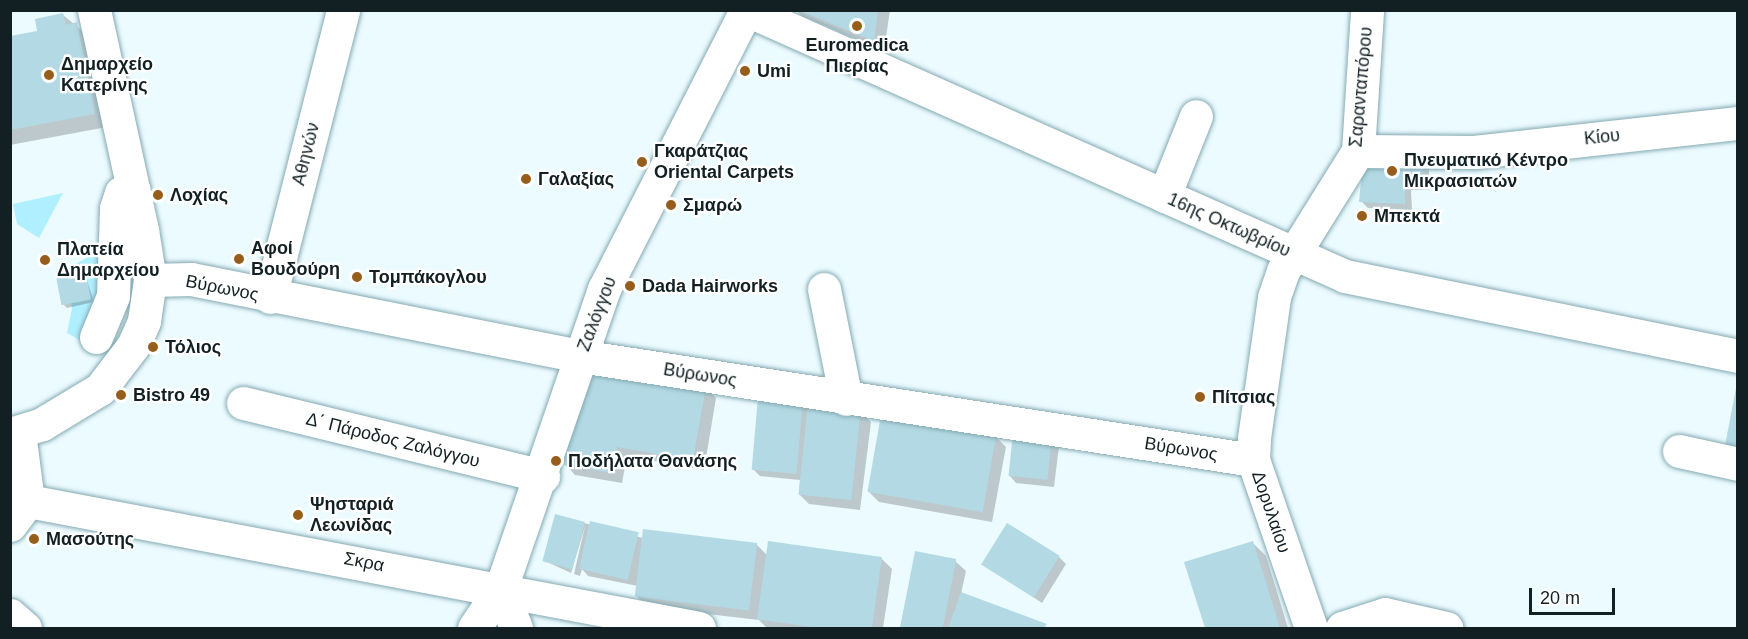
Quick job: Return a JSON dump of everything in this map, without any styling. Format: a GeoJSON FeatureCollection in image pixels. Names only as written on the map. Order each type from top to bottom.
{"type":"FeatureCollection","features":[{"type":"Feature","properties":{"kind":"street"},"geometry":{"type":"LineString","coordinates":[[19,513],[15,433],[79,405],[100,389],[133,346],[144,321],[150,280],[134,190],[94,10]]}},
{"type":"Feature","properties":{"kind":"street","name":"Αθηνών"},"geometry":{"type":"LineString","coordinates":[[270,297],[343,10]]}},
{"type":"Feature","properties":{"kind":"street","name":"16ης Οκτωβρίου"},"geometry":{"type":"LineString","coordinates":[[746,10],[1292,253],[1371,284],[1737,356]]}},
{"type":"Feature","properties":{"kind":"street","name":"Ζαλόγγου"},"geometry":{"type":"LineString","coordinates":[[492,615],[543,476],[580,356],[604,289],[746,10]]}},
{"type":"Feature","properties":{"kind":"street","name":"Σαρανταπόρου"},"geometry":{"type":"LineString","coordinates":[[1292,253],[1358,150],[1367,10]]}},
{"type":"Feature","properties":{"kind":"street"},"geometry":{"type":"LineString","coordinates":[[1164,196],[1196,117]]}},
{"type":"Feature","properties":{"kind":"street","name":"Κίου"},"geometry":{"type":"LineString","coordinates":[[1358,150],[1474,152],[1737,123]]}},
{"type":"Feature","properties":{"kind":"street"},"geometry":{"type":"LineString","coordinates":[[96,337],[113,296],[116,208],[121,193],[134,190]]}},
{"type":"Feature","properties":{"kind":"street","name":"Δορυλαίου"},"geometry":{"type":"LineString","coordinates":[[1292,253],[1274,297],[1253,460],[1311,628]]}},
{"type":"Feature","properties":{"kind":"street","name":"Βύρωνος"},"geometry":{"type":"LineString","coordinates":[[150,280],[191,279],[270,297],[580,356],[846,399],[1253,460]]}},
{"type":"Feature","properties":{"kind":"street"},"geometry":{"type":"LineString","coordinates":[[824,289],[846,399]]}},
{"type":"Feature","properties":{"kind":"street","name":"Δ΄ Πάροδος Ζαλόγγου"},"geometry":{"type":"LineString","coordinates":[[243,403],[543,476]]}},
{"type":"Feature","properties":{"kind":"street"},"geometry":{"type":"LineString","coordinates":[[1679,451],[1737,464]]}},
{"type":"Feature","properties":{"kind":"street","name":"Σκρα"},"geometry":{"type":"LineString","coordinates":[[19,513],[492,615],[699,628]]}},
{"type":"Feature","properties":{"kind":"street"},"geometry":{"type":"LineString","coordinates":[[1342,628],[1385,614],[1446,628]]}},
{"type":"Feature","properties":{"kind":"street"},"geometry":{"type":"LineString","coordinates":[[10,615],[25,628]]}},
{"type":"Feature","properties":{"kind":"street"},"geometry":{"type":"LineString","coordinates":[[492,615],[516,628]]}},
{"type":"Feature","properties":{"kind":"shaded area"},"geometry":{"type":"Polygon","coordinates":[[[63,193],[39,238],[17,224],[13,204],[63,193]]]}},
{"type":"Feature","properties":{"kind":"shaded area"},"geometry":{"type":"Polygon","coordinates":[[[105,247],[97,350],[67,333],[72,308],[64,271],[105,247]]]}},
{"type":"Feature","properties":{"kind":"building","name":"Euromedica Πιερίας"},"geometry":{"type":"Polygon","coordinates":[[[800,10],[878,10],[874,41],[800,11],[800,10]]]}},
{"type":"Feature","properties":{"kind":"building","name":"Δημαρχείο Κατερίνης"},"geometry":{"type":"Polygon","coordinates":[[[63,13],[66,25],[77,22],[95,114],[10,130],[10,36],[37,31],[35,19],[63,13]]]}},
{"type":"Feature","properties":{"kind":"building","name":"Πνευματικό Κέντρο Μικρασιατών"},"geometry":{"type":"Polygon","coordinates":[[[1363,159],[1422,159],[1423,183],[1405,183],[1405,204],[1359,202],[1363,159]]]}},
{"type":"Feature","properties":{"kind":"building"},"geometry":{"type":"Polygon","coordinates":[[[85,269],[91,299],[61,305],[56,275],[85,269]]]}},
{"type":"Feature","properties":{"kind":"building"},"geometry":{"type":"Polygon","coordinates":[[[581,364],[706,386],[693,460],[617,447],[612,473],[563,465],[581,364]]]}},
{"type":"Feature","properties":{"kind":"building"},"geometry":{"type":"Polygon","coordinates":[[[1736,388],[1738,388],[1738,459],[1723,456],[1736,388]]]}},
{"type":"Feature","properties":{"kind":"building"},"geometry":{"type":"Polygon","coordinates":[[[758,397],[803,401],[796,474],[752,470],[758,397]]]}},
{"type":"Feature","properties":{"kind":"building"},"geometry":{"type":"Polygon","coordinates":[[[808,404],[861,410],[851,500],[798,495],[808,404]]]}},
{"type":"Feature","properties":{"kind":"building"},"geometry":{"type":"Polygon","coordinates":[[[881,415],[996,435],[983,512],[867,492],[881,415]]]}},
{"type":"Feature","properties":{"kind":"building"},"geometry":{"type":"Polygon","coordinates":[[[1013,433],[1052,437],[1047,480],[1009,476],[1013,433]]]}},
{"type":"Feature","properties":{"kind":"building"},"geometry":{"type":"Polygon","coordinates":[[[555,514],[585,522],[572,569],[542,561],[555,514]]]}},
{"type":"Feature","properties":{"kind":"building"},"geometry":{"type":"Polygon","coordinates":[[[590,521],[639,532],[628,580],[579,569],[590,521]]]}},
{"type":"Feature","properties":{"kind":"building"},"geometry":{"type":"Polygon","coordinates":[[[1007,523],[1060,556],[1034,597],[981,565],[1007,523]]]}},
{"type":"Feature","properties":{"kind":"building"},"geometry":{"type":"Polygon","coordinates":[[[643,529],[757,543],[749,611],[635,596],[643,529]]]}},
{"type":"Feature","properties":{"kind":"building"},"geometry":{"type":"Polygon","coordinates":[[[768,541],[882,557],[872,628],[819,628],[757,619],[768,541]]]}},
{"type":"Feature","properties":{"kind":"building"},"geometry":{"type":"Polygon","coordinates":[[[1253,541],[1280,628],[1205,628],[1184,562],[1253,541]]]}},
{"type":"Feature","properties":{"kind":"building"},"geometry":{"type":"Polygon","coordinates":[[[915,551],[956,559],[943,628],[900,628],[915,551]]]}},
{"type":"Feature","properties":{"kind":"building"},"geometry":{"type":"Polygon","coordinates":[[[961,592],[1047,624],[1043,628],[948,628],[961,592]]]}},
{"type":"Feature","properties":{"kind":"place","name":"Euromedica Πιερίας"},"geometry":{"type":"Point","coordinates":[857,26]}},
{"type":"Feature","properties":{"kind":"place","name":"Umi"},"geometry":{"type":"Point","coordinates":[745,71]}},
{"type":"Feature","properties":{"kind":"place","name":"Δημαρχείο Κατερίνης"},"geometry":{"type":"Point","coordinates":[49,75]}},
{"type":"Feature","properties":{"kind":"place","name":"Γκαράτζιας Oriental Carpets"},"geometry":{"type":"Point","coordinates":[642,162]}},
{"type":"Feature","properties":{"kind":"place","name":"Πνευματικό Κέντρο Μικρασιατών"},"geometry":{"type":"Point","coordinates":[1392,171]}},
{"type":"Feature","properties":{"kind":"place","name":"Γαλαξίας"},"geometry":{"type":"Point","coordinates":[526,179]}},
{"type":"Feature","properties":{"kind":"place","name":"Λοχίας"},"geometry":{"type":"Point","coordinates":[158,195]}},
{"type":"Feature","properties":{"kind":"place","name":"Σμαρώ"},"geometry":{"type":"Point","coordinates":[671,205]}},
{"type":"Feature","properties":{"kind":"place","name":"Μπεκτά"},"geometry":{"type":"Point","coordinates":[1362,216]}},
{"type":"Feature","properties":{"kind":"place","name":"Αφοί Βουδούρη"},"geometry":{"type":"Point","coordinates":[239,259]}},
{"type":"Feature","properties":{"kind":"place","name":"Πλατεία Δημαρχείου"},"geometry":{"type":"Point","coordinates":[45,260]}},
{"type":"Feature","properties":{"kind":"place","name":"Τομπάκογλου"},"geometry":{"type":"Point","coordinates":[357,277]}},
{"type":"Feature","properties":{"kind":"place","name":"Dada Hairworks"},"geometry":{"type":"Point","coordinates":[630,286]}},
{"type":"Feature","properties":{"kind":"place","name":"Τόλιος"},"geometry":{"type":"Point","coordinates":[153,347]}},
{"type":"Feature","properties":{"kind":"place","name":"Bistro 49"},"geometry":{"type":"Point","coordinates":[121,395]}},
{"type":"Feature","properties":{"kind":"place","name":"Πίτσιας"},"geometry":{"type":"Point","coordinates":[1200,397]}},
{"type":"Feature","properties":{"kind":"place","name":"Ποδήλατα Θανάσης"},"geometry":{"type":"Point","coordinates":[556,461]}},
{"type":"Feature","properties":{"kind":"place","name":"Ψησταριά Λεωνίδας"},"geometry":{"type":"Point","coordinates":[298,515]}},
{"type":"Feature","properties":{"kind":"place","name":"Μασούτης"},"geometry":{"type":"Point","coordinates":[34,539]}}]}
